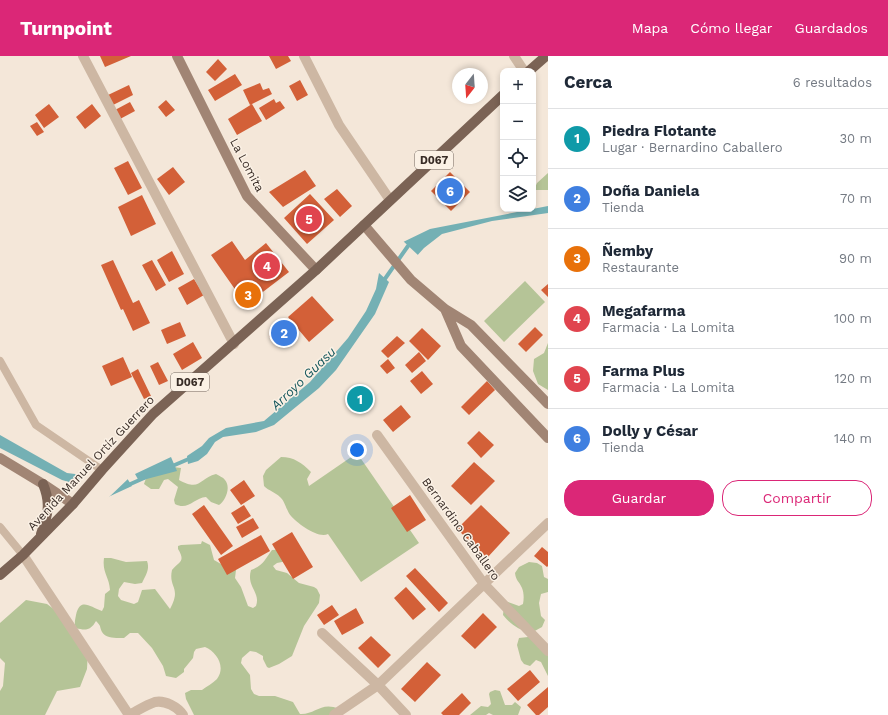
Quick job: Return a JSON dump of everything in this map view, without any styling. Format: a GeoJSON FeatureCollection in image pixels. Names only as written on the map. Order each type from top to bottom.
{"type":"FeatureCollection","features":[{"type":"Feature","properties":{"kind":"main road"},"geometry":{"type":"LineString","coordinates":[[532,68],[546,56]]}},
{"type":"Feature","properties":{"kind":"main road","name":"Avenida Manuel Ortíz Guerrero"},"geometry":{"type":"LineString","coordinates":[[0,575],[23,555],[73,504],[153,414],[316,270],[500,98]]}},
{"type":"Feature","properties":{"kind":"main road"},"geometry":{"type":"LineString","coordinates":[[41,535],[48,510],[48,496],[43,484]]}},
{"type":"Feature","properties":{"kind":"street"},"geometry":{"type":"LineString","coordinates":[[83,56],[234,344]]}},
{"type":"Feature","properties":{"kind":"street","name":"La Lomita"},"geometry":{"type":"LineString","coordinates":[[177,56],[247,196],[316,270]]}},
{"type":"Feature","properties":{"kind":"street"},"geometry":{"type":"LineString","coordinates":[[304,56],[339,125],[390,200]]}},
{"type":"Feature","properties":{"kind":"street"},"geometry":{"type":"LineString","coordinates":[[514,56],[522,68]]}},
{"type":"Feature","properties":{"kind":"street"},"geometry":{"type":"LineString","coordinates":[[364,225],[411,280],[444,310],[471,325],[548,404]]}},
{"type":"Feature","properties":{"kind":"street"},"geometry":{"type":"LineString","coordinates":[[444,310],[461,346],[548,438]]}},
{"type":"Feature","properties":{"kind":"street","name":"Bernardino Caballero"},"geometry":{"type":"LineString","coordinates":[[377,435],[484,584],[548,651]]}},
{"type":"Feature","properties":{"kind":"street"},"geometry":{"type":"LineString","coordinates":[[0,458],[73,504]]}},
{"type":"Feature","properties":{"kind":"street"},"geometry":{"type":"LineString","coordinates":[[334,715],[378,685],[548,523]]}},
{"type":"Feature","properties":{"kind":"street"},"geometry":{"type":"LineString","coordinates":[[23,555],[129,715],[156,702],[168,704],[178,708],[183,715]]}},
{"type":"Feature","properties":{"kind":"street"},"geometry":{"type":"LineString","coordinates":[[322,633],[378,685],[406,715]]}},
{"type":"Feature","properties":{"kind":"lane"},"geometry":{"type":"LineString","coordinates":[[0,361],[36,425],[102,470]]}},
{"type":"Feature","properties":{"kind":"lane"},"geometry":{"type":"LineString","coordinates":[[0,527],[23,555]]}},
{"type":"Feature","properties":{"kind":"green space"},"geometry":{"type":"Polygon","coordinates":[[[548,173],[548,190],[536,190],[537,183],[548,173]]]}},
{"type":"Feature","properties":{"kind":"green space"},"geometry":{"type":"Polygon","coordinates":[[[525,281],[545,302],[504,342],[484,321],[525,281]]]}},
{"type":"Feature","properties":{"kind":"green space"},"geometry":{"type":"Polygon","coordinates":[[[548,343],[548,390],[538,384],[533,371],[534,359],[544,353],[548,343]]]}},
{"type":"Feature","properties":{"kind":"green space"},"geometry":{"type":"Polygon","coordinates":[[[357,453],[419,543],[361,582],[328,534],[324,535],[313,532],[294,519],[289,514],[282,499],[264,486],[263,476],[266,470],[281,457],[290,458],[301,463],[311,472],[307,479],[309,486],[357,453]]]}},
{"type":"Feature","properties":{"kind":"green space"},"geometry":{"type":"Polygon","coordinates":[[[173,467],[181,468],[179,480],[192,485],[216,474],[222,477],[227,483],[228,490],[222,503],[219,505],[211,502],[206,497],[187,505],[180,506],[175,504],[174,500],[178,487],[168,479],[164,480],[159,489],[151,489],[144,484],[149,472],[173,467]]]}},
{"type":"Feature","properties":{"kind":"green space"},"geometry":{"type":"Polygon","coordinates":[[[202,541],[210,545],[214,560],[236,570],[235,578],[241,587],[248,606],[253,608],[256,606],[257,597],[250,581],[251,570],[262,564],[272,550],[286,549],[287,561],[277,563],[273,566],[276,570],[287,573],[299,583],[317,589],[320,595],[319,603],[304,626],[292,656],[269,668],[263,659],[263,656],[256,652],[250,651],[242,658],[241,663],[250,675],[251,689],[254,694],[259,696],[275,696],[293,702],[300,714],[310,713],[323,707],[333,707],[339,709],[339,715],[194,715],[186,699],[185,693],[191,690],[202,690],[217,679],[221,670],[219,660],[209,649],[205,647],[196,649],[193,658],[184,669],[184,672],[176,678],[166,676],[163,666],[152,648],[138,633],[130,633],[124,638],[109,637],[102,632],[96,621],[88,629],[76,628],[76,615],[80,606],[86,605],[102,611],[104,607],[105,594],[110,590],[104,567],[104,558],[111,558],[126,562],[147,561],[148,569],[142,583],[135,584],[124,582],[119,589],[118,596],[121,600],[134,604],[138,602],[142,590],[155,589],[170,609],[175,596],[171,576],[172,570],[181,561],[178,546],[201,544],[202,541]]]}},
{"type":"Feature","properties":{"kind":"green space"},"geometry":{"type":"Polygon","coordinates":[[[529,562],[537,563],[542,566],[544,577],[548,579],[548,592],[541,594],[539,603],[541,616],[545,620],[542,627],[531,633],[516,627],[503,615],[504,606],[508,602],[519,606],[523,604],[523,590],[516,578],[515,573],[519,567],[529,562]]]}},
{"type":"Feature","properties":{"kind":"green space"},"geometry":{"type":"Polygon","coordinates":[[[26,600],[47,604],[55,610],[88,650],[87,669],[80,687],[57,691],[45,715],[0,715],[0,691],[3,686],[5,663],[0,658],[0,623],[26,600]]]}},
{"type":"Feature","properties":{"kind":"green space"},"geometry":{"type":"Polygon","coordinates":[[[533,637],[548,656],[548,676],[541,662],[536,660],[530,666],[524,664],[521,660],[517,645],[519,638],[533,637]]]}},
{"type":"Feature","properties":{"kind":"green space"},"geometry":{"type":"Polygon","coordinates":[[[495,690],[500,691],[505,705],[512,705],[515,702],[521,707],[518,715],[493,715],[489,713],[486,715],[470,715],[481,706],[488,707],[491,704],[489,694],[495,690]]]}},
{"type":"Feature","properties":{"kind":"water"},"geometry":{"type":"Polygon","coordinates":[[[548,206],[548,213],[492,221],[442,234],[424,248],[415,258],[399,244],[430,229],[517,212],[536,212],[536,208],[548,206]]]}},
{"type":"Feature","properties":{"kind":"water"},"geometry":{"type":"Polygon","coordinates":[[[379,273],[389,282],[375,314],[336,370],[319,388],[274,425],[256,432],[223,437],[215,442],[207,454],[198,461],[188,464],[187,456],[202,446],[209,438],[226,428],[264,421],[310,382],[348,338],[366,311],[376,289],[379,273]]]}},
{"type":"Feature","properties":{"kind":"water"},"geometry":{"type":"Polygon","coordinates":[[[0,435],[67,473],[83,475],[76,484],[62,480],[0,448],[0,435]]]}},
{"type":"Feature","properties":{"kind":"water"},"geometry":{"type":"Polygon","coordinates":[[[171,457],[177,471],[139,481],[135,474],[171,457]]]}},
{"type":"Feature","properties":{"kind":"water"},"geometry":{"type":"Polygon","coordinates":[[[125,475],[132,486],[106,498],[125,475]]]}},
{"type":"Feature","properties":{"kind":"pier"},"geometry":{"type":"Polygon","coordinates":[[[402,240],[419,256],[416,260],[414,260],[397,245],[397,242],[402,240]]]}},
{"type":"Feature","properties":{"kind":"pier"},"geometry":{"type":"Polygon","coordinates":[[[123,474],[126,474],[129,478],[105,500],[104,497],[123,474]]]}},
{"type":"Feature","properties":{"kind":"building"},"geometry":{"type":"Polygon","coordinates":[[[100,56],[131,56],[105,67],[100,56]]]}},
{"type":"Feature","properties":{"kind":"building"},"geometry":{"type":"Polygon","coordinates":[[[269,56],[288,56],[291,61],[276,69],[269,56]]]}},
{"type":"Feature","properties":{"kind":"building"},"geometry":{"type":"Polygon","coordinates":[[[218,59],[227,69],[215,81],[206,72],[218,59]]]}},
{"type":"Feature","properties":{"kind":"building"},"geometry":{"type":"Polygon","coordinates":[[[235,74],[242,85],[215,101],[208,90],[235,74]]]}},
{"type":"Feature","properties":{"kind":"building"},"geometry":{"type":"Polygon","coordinates":[[[300,80],[308,95],[297,101],[289,86],[300,80]]]}},
{"type":"Feature","properties":{"kind":"building"},"geometry":{"type":"Polygon","coordinates":[[[260,83],[263,90],[269,88],[272,94],[250,105],[243,90],[260,83]]]}},
{"type":"Feature","properties":{"kind":"building"},"geometry":{"type":"Polygon","coordinates":[[[129,85],[133,95],[113,105],[108,95],[129,85]]]}},
{"type":"Feature","properties":{"kind":"building"},"geometry":{"type":"Polygon","coordinates":[[[274,99],[276,103],[280,101],[285,108],[266,120],[259,108],[274,99]]]}},
{"type":"Feature","properties":{"kind":"building"},"geometry":{"type":"Polygon","coordinates":[[[166,100],[175,110],[166,117],[158,107],[166,100]]]}},
{"type":"Feature","properties":{"kind":"building"},"geometry":{"type":"Polygon","coordinates":[[[130,102],[135,111],[120,119],[115,110],[130,102]]]}},
{"type":"Feature","properties":{"kind":"building"},"geometry":{"type":"Polygon","coordinates":[[[49,104],[59,117],[44,128],[35,115],[49,104]]]}},
{"type":"Feature","properties":{"kind":"building"},"geometry":{"type":"Polygon","coordinates":[[[92,104],[101,116],[85,129],[76,117],[92,104]]]}},
{"type":"Feature","properties":{"kind":"building"},"geometry":{"type":"Polygon","coordinates":[[[252,104],[262,121],[237,135],[228,119],[252,104]]]}},
{"type":"Feature","properties":{"kind":"building"},"geometry":{"type":"Polygon","coordinates":[[[37,122],[44,132],[37,136],[30,126],[37,122]]]}},
{"type":"Feature","properties":{"kind":"building"},"geometry":{"type":"Polygon","coordinates":[[[128,161],[142,188],[128,195],[114,168],[128,161]]]}},
{"type":"Feature","properties":{"kind":"building"},"geometry":{"type":"Polygon","coordinates":[[[173,167],[185,182],[169,195],[157,179],[173,167]]]}},
{"type":"Feature","properties":{"kind":"building"},"geometry":{"type":"Polygon","coordinates":[[[305,170],[316,186],[283,207],[269,192],[305,170]]]}},
{"type":"Feature","properties":{"kind":"building"},"geometry":{"type":"Polygon","coordinates":[[[450,172],[470,192],[451,211],[431,191],[450,172]]]}},
{"type":"Feature","properties":{"kind":"building"},"geometry":{"type":"Polygon","coordinates":[[[337,189],[352,206],[340,217],[324,199],[337,189]]]}},
{"type":"Feature","properties":{"kind":"building"},"geometry":{"type":"Polygon","coordinates":[[[310,194],[334,220],[307,244],[284,218],[310,194]]]}},
{"type":"Feature","properties":{"kind":"building"},"geometry":{"type":"Polygon","coordinates":[[[142,195],[156,224],[131,236],[118,207],[142,195]]]}},
{"type":"Feature","properties":{"kind":"building"},"geometry":{"type":"Polygon","coordinates":[[[232,241],[245,260],[266,243],[289,272],[246,305],[211,255],[232,241]]]}},
{"type":"Feature","properties":{"kind":"building"},"geometry":{"type":"Polygon","coordinates":[[[172,251],[184,274],[169,282],[157,260],[172,251]]]}},
{"type":"Feature","properties":{"kind":"building"},"geometry":{"type":"Polygon","coordinates":[[[113,260],[133,303],[139,300],[150,323],[133,331],[123,309],[121,310],[101,265],[113,260]]]}},
{"type":"Feature","properties":{"kind":"building"},"geometry":{"type":"Polygon","coordinates":[[[152,260],[166,285],[156,291],[142,265],[152,260]]]}},
{"type":"Feature","properties":{"kind":"building"},"geometry":{"type":"Polygon","coordinates":[[[194,279],[204,295],[187,305],[178,288],[194,279]]]}},
{"type":"Feature","properties":{"kind":"building"},"geometry":{"type":"Polygon","coordinates":[[[548,284],[548,297],[541,290],[548,284]]]}},
{"type":"Feature","properties":{"kind":"building"},"geometry":{"type":"Polygon","coordinates":[[[312,296],[334,320],[309,342],[298,329],[280,347],[269,336],[288,319],[295,326],[288,317],[312,296]]]}},
{"type":"Feature","properties":{"kind":"building"},"geometry":{"type":"Polygon","coordinates":[[[180,322],[186,336],[167,344],[161,330],[180,322]]]}},
{"type":"Feature","properties":{"kind":"building"},"geometry":{"type":"Polygon","coordinates":[[[535,327],[543,335],[526,352],[518,344],[535,327]]]}},
{"type":"Feature","properties":{"kind":"building"},"geometry":{"type":"Polygon","coordinates":[[[422,328],[441,346],[428,360],[409,341],[422,328]]]}},
{"type":"Feature","properties":{"kind":"building"},"geometry":{"type":"Polygon","coordinates":[[[397,336],[405,343],[388,358],[381,351],[397,336]]]}},
{"type":"Feature","properties":{"kind":"building"},"geometry":{"type":"Polygon","coordinates":[[[193,342],[202,358],[182,370],[173,354],[193,342]]]}},
{"type":"Feature","properties":{"kind":"building"},"geometry":{"type":"Polygon","coordinates":[[[419,352],[426,361],[412,373],[405,365],[419,352]]]}},
{"type":"Feature","properties":{"kind":"building"},"geometry":{"type":"Polygon","coordinates":[[[123,357],[132,377],[111,386],[102,366],[123,357]]]}},
{"type":"Feature","properties":{"kind":"building"},"geometry":{"type":"Polygon","coordinates":[[[388,359],[395,368],[387,374],[380,366],[388,359]]]}},
{"type":"Feature","properties":{"kind":"building"},"geometry":{"type":"Polygon","coordinates":[[[158,362],[168,381],[159,385],[150,366],[158,362]]]}},
{"type":"Feature","properties":{"kind":"building"},"geometry":{"type":"Polygon","coordinates":[[[138,369],[151,396],[144,399],[131,373],[138,369]]]}},
{"type":"Feature","properties":{"kind":"building"},"geometry":{"type":"Polygon","coordinates":[[[422,371],[433,384],[421,394],[410,381],[422,371]]]}},
{"type":"Feature","properties":{"kind":"building"},"geometry":{"type":"Polygon","coordinates":[[[487,381],[495,390],[469,415],[461,407],[487,381]]]}},
{"type":"Feature","properties":{"kind":"building"},"geometry":{"type":"Polygon","coordinates":[[[401,405],[411,417],[393,432],[383,420],[401,405]]]}},
{"type":"Feature","properties":{"kind":"building"},"geometry":{"type":"Polygon","coordinates":[[[479,431],[494,445],[481,458],[467,443],[479,431]]]}},
{"type":"Feature","properties":{"kind":"building"},"geometry":{"type":"Polygon","coordinates":[[[474,462],[495,481],[471,505],[451,486],[474,462]]]}},
{"type":"Feature","properties":{"kind":"building"},"geometry":{"type":"Polygon","coordinates":[[[244,480],[255,496],[241,505],[230,490],[244,480]]]}},
{"type":"Feature","properties":{"kind":"building"},"geometry":{"type":"Polygon","coordinates":[[[410,495],[426,520],[407,532],[391,508],[410,495]]]}},
{"type":"Feature","properties":{"kind":"building"},"geometry":{"type":"Polygon","coordinates":[[[204,505],[233,546],[221,555],[192,514],[204,505]]]}},
{"type":"Feature","properties":{"kind":"building"},"geometry":{"type":"Polygon","coordinates":[[[244,505],[251,516],[238,524],[231,513],[244,505]]]}},
{"type":"Feature","properties":{"kind":"building"},"geometry":{"type":"Polygon","coordinates":[[[481,505],[510,533],[487,558],[457,529],[481,505]]]}},
{"type":"Feature","properties":{"kind":"building"},"geometry":{"type":"Polygon","coordinates":[[[253,518],[259,528],[242,538],[236,527],[253,518]]]}},
{"type":"Feature","properties":{"kind":"building"},"geometry":{"type":"Polygon","coordinates":[[[292,532],[313,567],[293,579],[272,544],[292,532]]]}},
{"type":"Feature","properties":{"kind":"building"},"geometry":{"type":"Polygon","coordinates":[[[261,535],[270,551],[227,575],[218,559],[261,535]]]}},
{"type":"Feature","properties":{"kind":"building"},"geometry":{"type":"Polygon","coordinates":[[[542,547],[548,552],[547,567],[534,556],[542,547]]]}},
{"type":"Feature","properties":{"kind":"building"},"geometry":{"type":"Polygon","coordinates":[[[415,568],[448,603],[439,612],[406,576],[415,568]]]}},
{"type":"Feature","properties":{"kind":"building"},"geometry":{"type":"Polygon","coordinates":[[[406,587],[426,609],[413,620],[394,598],[406,587]]]}},
{"type":"Feature","properties":{"kind":"building"},"geometry":{"type":"Polygon","coordinates":[[[332,605],[339,615],[324,625],[317,615],[332,605]]]}},
{"type":"Feature","properties":{"kind":"building"},"geometry":{"type":"Polygon","coordinates":[[[356,608],[364,623],[342,635],[334,621],[356,608]]]}},
{"type":"Feature","properties":{"kind":"building"},"geometry":{"type":"Polygon","coordinates":[[[483,613],[497,627],[475,649],[461,636],[483,613]]]}},
{"type":"Feature","properties":{"kind":"building"},"geometry":{"type":"Polygon","coordinates":[[[371,636],[391,655],[378,668],[358,648],[371,636]]]}},
{"type":"Feature","properties":{"kind":"building"},"geometry":{"type":"Polygon","coordinates":[[[427,662],[441,675],[415,702],[401,689],[427,662]]]}},
{"type":"Feature","properties":{"kind":"building"},"geometry":{"type":"Polygon","coordinates":[[[530,670],[540,682],[518,701],[507,689],[530,670]]]}},
{"type":"Feature","properties":{"kind":"building"},"geometry":{"type":"Polygon","coordinates":[[[548,687],[548,707],[539,715],[536,715],[527,705],[548,687]]]}},
{"type":"Feature","properties":{"kind":"building"},"geometry":{"type":"Polygon","coordinates":[[[462,693],[471,703],[459,715],[443,715],[441,713],[462,693]]]}},
{"type":"Feature","properties":{"kind":"waterway","name":"Arroyo Guasu"},"geometry":{"type":"LineString","coordinates":[[382,283],[408,246]]}},
{"type":"Feature","properties":{"kind":"waterway","name":"Arroyo Guasu"},"geometry":{"type":"LineString","coordinates":[[170,467],[191,458]]}},
{"type":"Feature","properties":{"kind":"waterway","name":"Arroyo Guasu"},"geometry":{"type":"LineString","coordinates":[[126,486],[144,478]]}},
{"type":"Feature","properties":{"kind":"place","name":"Dolly y César"},"geometry":{"type":"Point","coordinates":[450,191]}},
{"type":"Feature","properties":{"kind":"place","name":"Farma Plus"},"geometry":{"type":"Point","coordinates":[309,219]}},
{"type":"Feature","properties":{"kind":"place","name":"Megafarma"},"geometry":{"type":"Point","coordinates":[267,266]}},
{"type":"Feature","properties":{"kind":"place","name":"Ñemby"},"geometry":{"type":"Point","coordinates":[248,295]}},
{"type":"Feature","properties":{"kind":"place","name":"Doña Daniela"},"geometry":{"type":"Point","coordinates":[284,333]}},
{"type":"Feature","properties":{"kind":"place","name":"Piedra Flotante"},"geometry":{"type":"Point","coordinates":[360,399]}}]}
